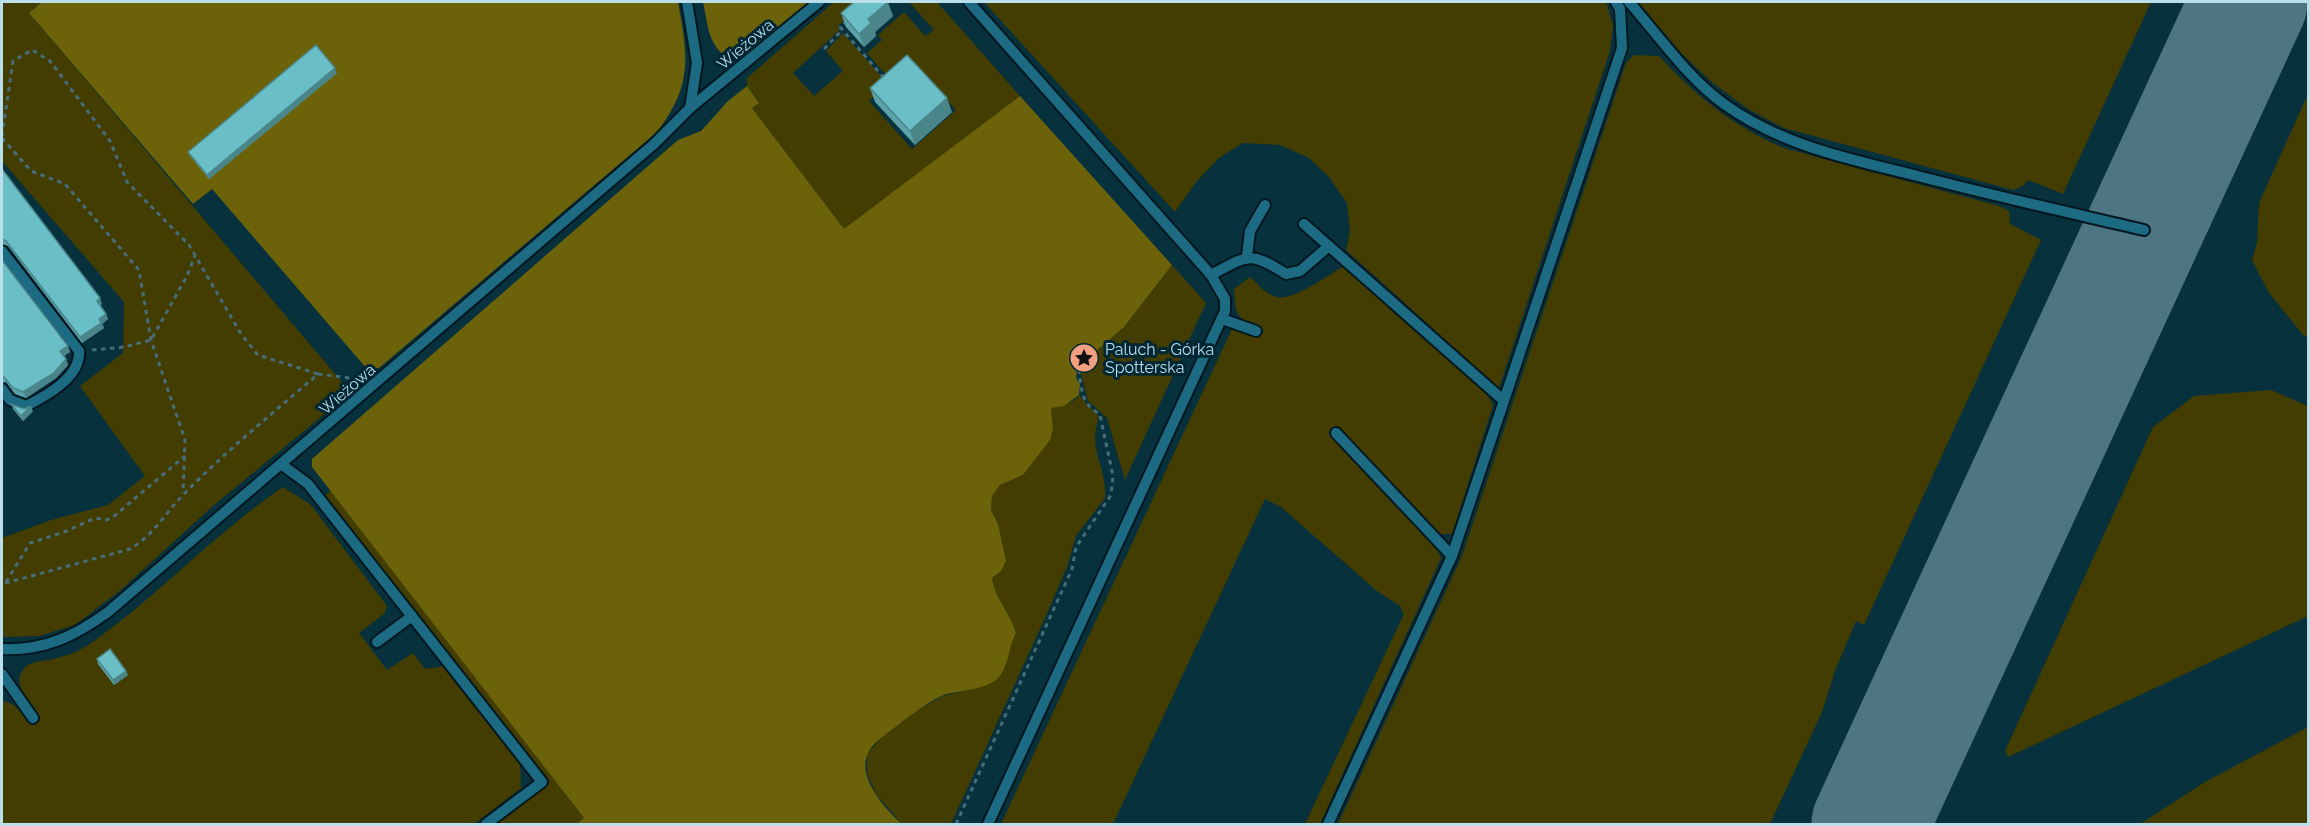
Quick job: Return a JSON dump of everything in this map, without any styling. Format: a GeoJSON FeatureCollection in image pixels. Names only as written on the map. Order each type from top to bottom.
{"type":"FeatureCollection","features":[{"type":"Feature","properties":{"kind":"lane","name":"Wieżowa"},"geometry":{"type":"LineString","coordinates":[[687,2],[696,45],[697,63],[690,108]]}},
{"type":"Feature","properties":{"kind":"lane","name":"Wieżowa"},"geometry":{"type":"LineString","coordinates":[[2,649],[42,647],[86,628],[378,382],[654,144],[690,108],[819,2]]}},
{"type":"Feature","properties":{"kind":"lane"},"geometry":{"type":"LineString","coordinates":[[969,2],[1211,275],[1225,299],[1222,319],[988,825]]}},
{"type":"Feature","properties":{"kind":"lane"},"geometry":{"type":"LineString","coordinates":[[1328,825],[1452,556],[1622,48],[1620,9],[1616,2]]}},
{"type":"Feature","properties":{"kind":"lane"},"geometry":{"type":"LineString","coordinates":[[1629,2],[1692,75],[1722,102],[1743,117],[1790,141],[1833,155],[1919,177],[2144,230]]}},
{"type":"Feature","properties":{"kind":"lane"},"geometry":{"type":"LineString","coordinates":[[1247,256],[1250,231],[1265,205]]}},
{"type":"Feature","properties":{"kind":"lane"},"geometry":{"type":"LineString","coordinates":[[1304,224],[1503,400]]}},
{"type":"Feature","properties":{"kind":"lane"},"geometry":{"type":"LineString","coordinates":[[1211,275],[1247,256],[1265,260],[1286,274],[1300,271],[1329,246]]}},
{"type":"Feature","properties":{"kind":"lane"},"geometry":{"type":"LineString","coordinates":[[2,251],[79,351],[79,360],[74,372],[26,406],[10,400],[2,389]]}},
{"type":"Feature","properties":{"kind":"lane"},"geometry":{"type":"LineString","coordinates":[[1222,319],[1256,331]]}},
{"type":"Feature","properties":{"kind":"lane"},"geometry":{"type":"LineString","coordinates":[[1336,433],[1452,556]]}},
{"type":"Feature","properties":{"kind":"lane"},"geometry":{"type":"LineString","coordinates":[[281,464],[308,484],[542,782],[486,825]]}},
{"type":"Feature","properties":{"kind":"lane"},"geometry":{"type":"LineString","coordinates":[[377,642],[412,616]]}},
{"type":"Feature","properties":{"kind":"lane"},"geometry":{"type":"LineString","coordinates":[[2,674],[33,718]]}},
{"type":"Feature","properties":{"kind":"path"},"geometry":{"type":"LineString","coordinates":[[854,14],[840,27],[889,83]]}},
{"type":"Feature","properties":{"kind":"path"},"geometry":{"type":"LineString","coordinates":[[824,49],[842,30]]}},
{"type":"Feature","properties":{"kind":"path"},"geometry":{"type":"LineString","coordinates":[[183,495],[185,440],[151,340],[139,270],[65,184],[31,171],[2,137],[13,61],[32,50],[50,61],[110,141],[127,182],[189,245],[241,334],[258,355],[318,374],[378,382]]}},
{"type":"Feature","properties":{"kind":"path"},"geometry":{"type":"LineString","coordinates":[[79,351],[124,347],[151,340],[187,276],[195,256]]}},
{"type":"Feature","properties":{"kind":"path"},"geometry":{"type":"LineString","coordinates":[[956,825],[1072,569],[1076,547],[1111,495],[1113,476],[1100,415],[1083,396],[1079,374],[1084,358]]}},
{"type":"Feature","properties":{"kind":"path"},"geometry":{"type":"LineString","coordinates":[[3,584],[130,549],[148,538],[183,495],[244,437],[318,374]]}},
{"type":"Feature","properties":{"kind":"path"},"geometry":{"type":"LineString","coordinates":[[3,584],[30,543],[67,531],[95,518],[106,520],[113,517],[185,456]]}},
{"type":"Feature","properties":{"kind":"shaded area"},"geometry":{"type":"Polygon","coordinates":[[[2,2],[42,2],[29,13],[347,388],[345,397],[213,506],[122,589],[75,625],[39,636],[2,637],[2,538],[51,520],[108,505],[145,476],[80,386],[123,353],[124,302],[2,161],[2,2]]]}},
{"type":"Feature","properties":{"kind":"shaded area"},"geometry":{"type":"Polygon","coordinates":[[[42,2],[678,2],[684,38],[685,70],[677,99],[657,132],[379,368],[367,369],[212,189],[193,204],[29,13],[42,2]]]}},
{"type":"Feature","properties":{"kind":"shaded area"},"geometry":{"type":"Polygon","coordinates":[[[703,2],[810,2],[737,63],[720,52],[711,38],[703,2]]]}},
{"type":"Feature","properties":{"kind":"shaded area"},"geometry":{"type":"Polygon","coordinates":[[[834,2],[866,2],[837,27],[840,30],[793,73],[814,96],[843,71],[826,51],[843,33],[888,84],[869,101],[912,149],[956,110],[912,62],[891,81],[867,53],[882,40],[878,35],[904,12],[925,36],[934,30],[909,2],[937,2],[1020,96],[844,230],[752,108],[759,102],[747,86],[747,78],[834,2]]]}},
{"type":"Feature","properties":{"kind":"shaded area"},"geometry":{"type":"Polygon","coordinates":[[[984,2],[1606,2],[1613,25],[1610,51],[1499,388],[1346,250],[1350,231],[1347,203],[1329,177],[1309,158],[1280,145],[1243,143],[1219,158],[1196,182],[1175,212],[984,2]]]}},
{"type":"Feature","properties":{"kind":"shaded area"},"geometry":{"type":"Polygon","coordinates":[[[1638,2],[2151,2],[2063,194],[2028,180],[2023,186],[2013,190],[1784,128],[1748,109],[1713,83],[1682,54],[1638,2]]]}},
{"type":"Feature","properties":{"kind":"shaded area"},"geometry":{"type":"Polygon","coordinates":[[[1634,55],[1659,56],[1717,109],[1766,140],[1784,148],[1999,206],[2009,211],[2010,224],[2041,240],[1864,625],[1856,621],[1835,671],[1822,712],[1770,824],[1338,824],[1462,556],[1626,63],[1634,55]]]}},
{"type":"Feature","properties":{"kind":"shaded area"},"geometry":{"type":"Polygon","coordinates":[[[747,86],[759,103],[752,108],[844,229],[1020,96],[1172,265],[1124,327],[1095,352],[1084,349],[1079,356],[1076,378],[1080,384],[1079,395],[1064,406],[1051,408],[1053,429],[1050,440],[1023,475],[1000,485],[992,496],[991,510],[998,524],[1006,561],[1001,571],[992,578],[996,592],[1016,633],[1004,669],[992,683],[944,695],[932,701],[885,734],[870,749],[865,762],[869,782],[881,802],[902,824],[576,824],[584,818],[312,467],[312,459],[678,140],[701,131],[728,101],[747,86]]]}},
{"type":"Feature","properties":{"kind":"shaded area"},"geometry":{"type":"Polygon","coordinates":[[[2308,94],[2308,337],[2303,335],[2269,293],[2252,260],[2257,243],[2259,203],[2308,94]]]}},
{"type":"Feature","properties":{"kind":"shaded area"},"geometry":{"type":"Polygon","coordinates":[[[1172,265],[1206,303],[1125,480],[1107,418],[1088,401],[1081,374],[1095,352],[1124,327],[1172,265]]]}},
{"type":"Feature","properties":{"kind":"shaded area"},"geometry":{"type":"Polygon","coordinates":[[[1344,266],[1487,394],[1493,405],[1452,534],[1439,534],[1338,426],[1330,432],[1435,545],[1441,558],[1320,824],[1305,824],[1404,614],[1400,606],[1377,591],[1281,507],[1265,499],[1113,824],[1001,824],[1232,329],[1257,335],[1260,327],[1245,320],[1236,310],[1234,289],[1250,277],[1269,294],[1283,297],[1301,291],[1344,266]]]}},
{"type":"Feature","properties":{"kind":"shaded area"},"geometry":{"type":"Polygon","coordinates":[[[2271,390],[2308,406],[2308,616],[2008,757],[2005,751],[2153,427],[2194,396],[2271,390]]]}},
{"type":"Feature","properties":{"kind":"shaded area"},"geometry":{"type":"Polygon","coordinates":[[[1079,395],[1099,417],[1095,440],[1105,486],[1105,498],[1076,536],[1067,567],[1045,618],[951,824],[902,824],[876,794],[867,773],[867,754],[882,737],[916,711],[943,696],[978,687],[1005,667],[1009,645],[1016,633],[996,593],[992,578],[1001,571],[998,524],[991,510],[992,496],[1000,485],[1023,475],[1053,429],[1051,408],[1073,401],[1079,395]]]}},
{"type":"Feature","properties":{"kind":"shaded area"},"geometry":{"type":"Polygon","coordinates":[[[283,487],[311,505],[387,606],[384,614],[359,633],[387,670],[413,653],[425,669],[445,666],[520,762],[521,788],[474,824],[2,824],[2,700],[14,705],[30,721],[38,713],[26,698],[19,681],[26,666],[66,655],[90,644],[142,603],[234,523],[283,487]]]}},
{"type":"Feature","properties":{"kind":"shaded area"},"geometry":{"type":"Polygon","coordinates":[[[332,490],[584,818],[576,824],[496,824],[548,784],[324,496],[332,490]]]}},
{"type":"Feature","properties":{"kind":"shaded area"},"geometry":{"type":"Polygon","coordinates":[[[2308,727],[2308,824],[2140,824],[2205,782],[2308,727]]]}},
{"type":"Feature","properties":{"kind":"building"},"geometry":{"type":"Polygon","coordinates":[[[854,2],[888,2],[868,19],[871,23],[859,34],[841,13],[854,2]]]}},
{"type":"Feature","properties":{"kind":"building"},"geometry":{"type":"Polygon","coordinates":[[[316,45],[335,68],[207,175],[188,152],[316,45]]]}},
{"type":"Feature","properties":{"kind":"building"},"geometry":{"type":"Polygon","coordinates":[[[907,55],[947,98],[910,131],[870,88],[907,55]]]}},
{"type":"Feature","properties":{"kind":"building"},"geometry":{"type":"Polygon","coordinates":[[[2,169],[100,298],[97,301],[106,314],[99,319],[101,323],[80,337],[6,241],[2,239],[2,169]]]}},
{"type":"Feature","properties":{"kind":"building"},"geometry":{"type":"Polygon","coordinates":[[[2,260],[68,346],[60,351],[66,359],[54,373],[23,392],[13,388],[2,377],[2,260]]]}},
{"type":"Feature","properties":{"kind":"building"},"geometry":{"type":"Polygon","coordinates":[[[11,404],[24,409],[31,406],[21,416],[11,404]]]}},
{"type":"Feature","properties":{"kind":"building"},"geometry":{"type":"Polygon","coordinates":[[[110,649],[126,671],[113,680],[97,659],[110,649]]]}},
{"type":"Feature","properties":{"kind":"runway"},"geometry":{"type":"LineString","coordinates":[[1870,824],[2249,2]]}},
{"type":"Feature","properties":{"kind":"place","name":"Paluch - Górka Spotterska"},"geometry":{"type":"Point","coordinates":[1084,358]}}]}
